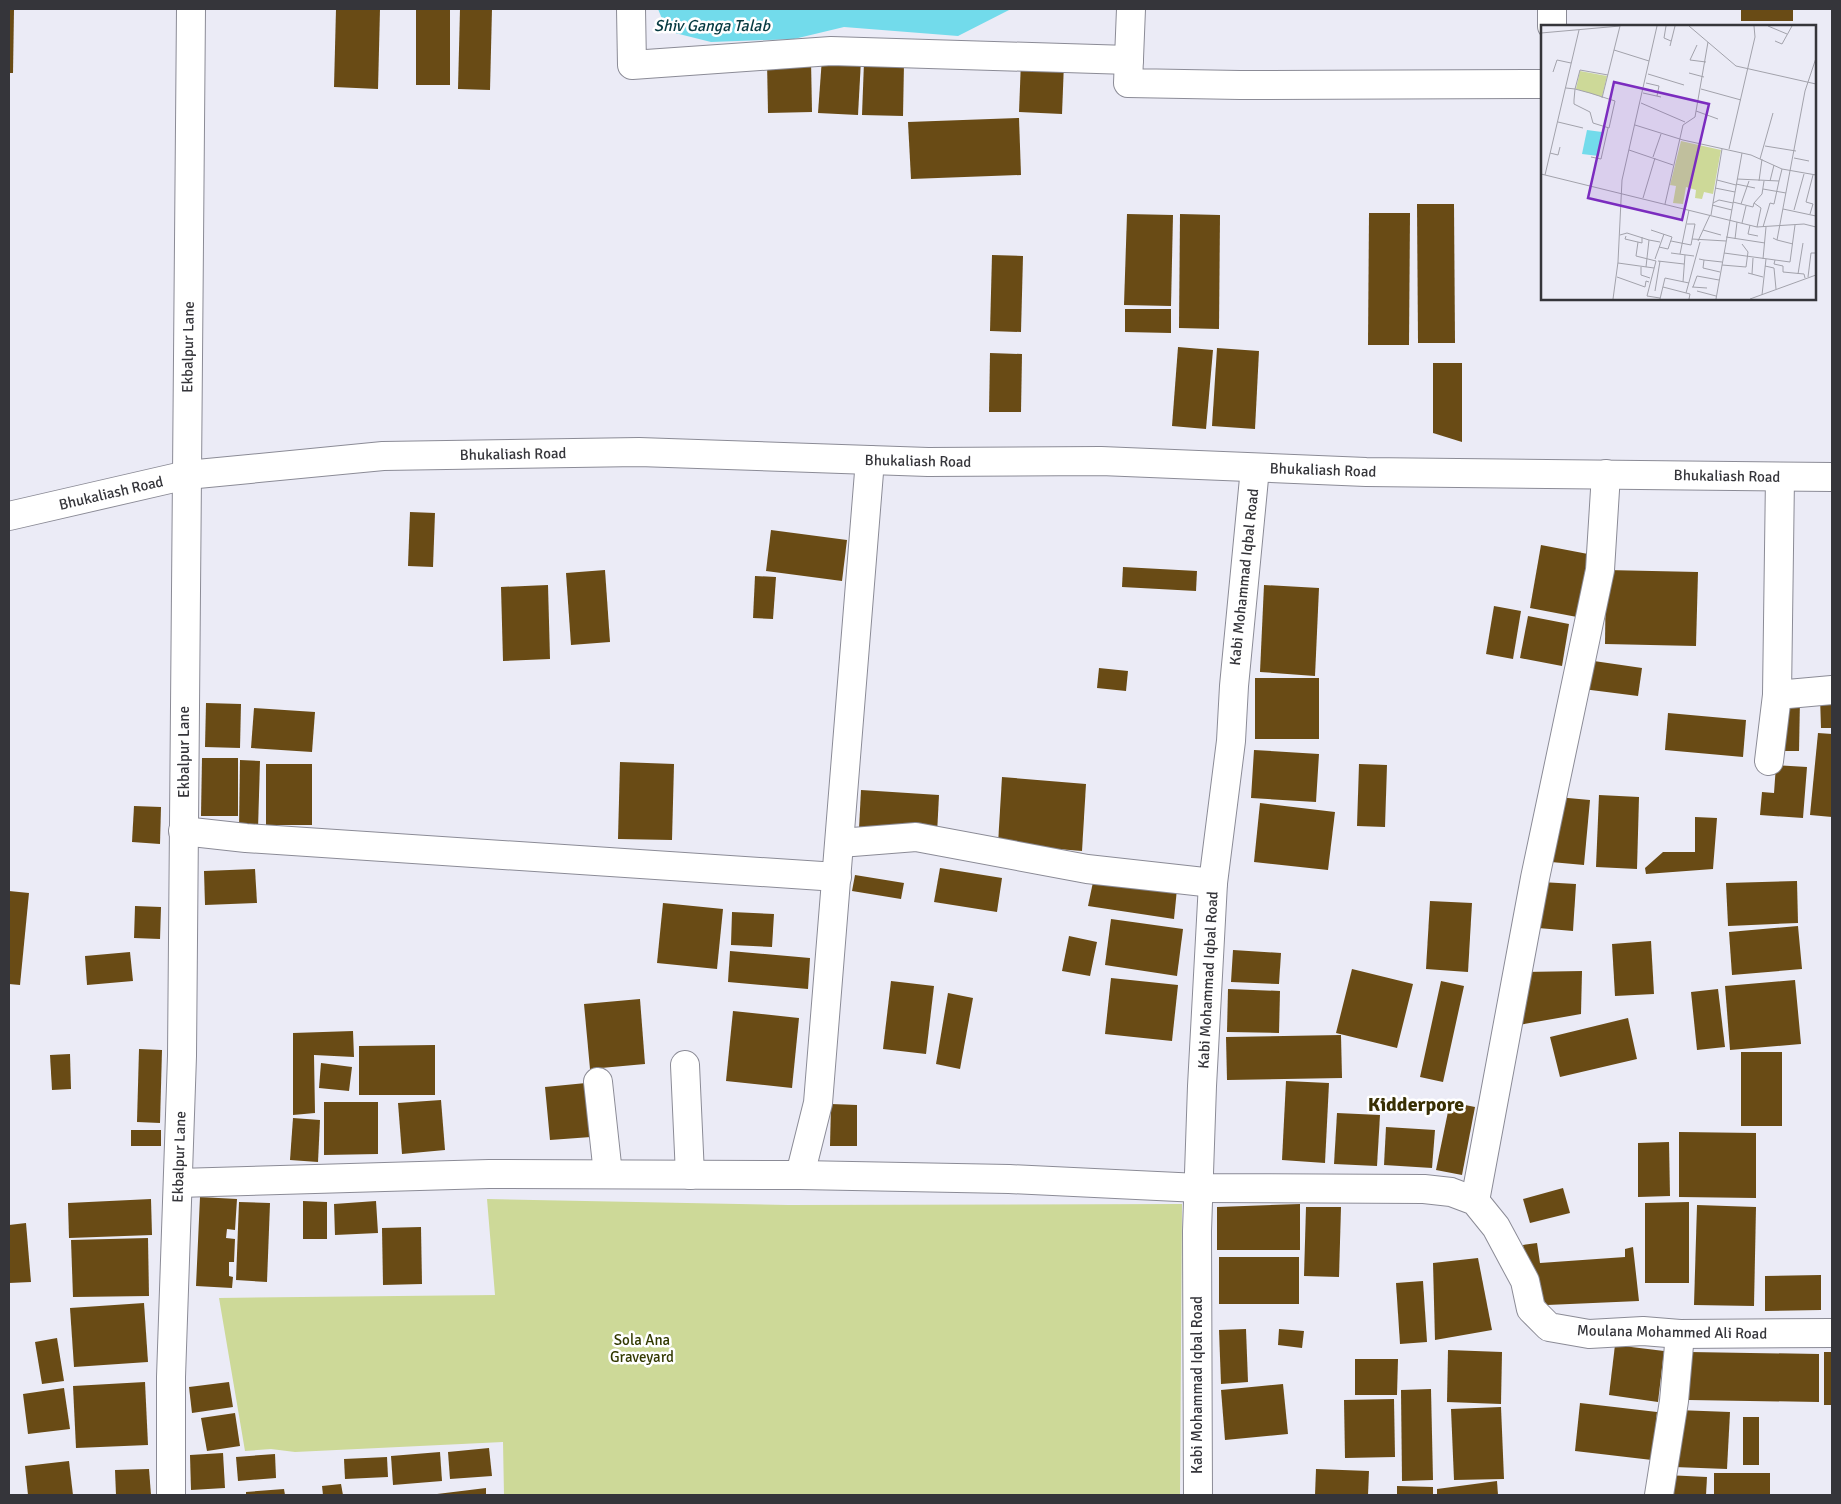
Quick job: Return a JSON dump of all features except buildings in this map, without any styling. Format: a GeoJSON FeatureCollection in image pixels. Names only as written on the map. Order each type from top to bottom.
{"type":"FeatureCollection","features":[{"type":"Feature","properties":{"kind":"street","name":"Ekbalpur Lane"},"geometry":{"type":"LineString","coordinates":[[171,1495],[171,1377],[182,1056],[191,9]]}},
{"type":"Feature","properties":{"kind":"street"},"geometry":{"type":"LineString","coordinates":[[631,9],[632,66],[831,51],[1129,60]]}},
{"type":"Feature","properties":{"kind":"street"},"geometry":{"type":"LineString","coordinates":[[1131,9],[1128,83],[1240,85],[1541,84]]}},
{"type":"Feature","properties":{"kind":"street"},"geometry":{"type":"LineString","coordinates":[[1552,9],[1552,25]]}},
{"type":"Feature","properties":{"kind":"street","name":"Bhukaliash Road"},"geometry":{"type":"LineString","coordinates":[[9,516],[186,475],[383,456],[640,452],[928,462],[1108,462],[1366,472],[1832,477]]}},
{"type":"Feature","properties":{"kind":"street"},"geometry":{"type":"LineString","coordinates":[[800,1175],[818,1103],[870,460]]}},
{"type":"Feature","properties":{"kind":"street","name":"Kabi Mohammad Iqbal Road"},"geometry":{"type":"LineString","coordinates":[[1198,1495],[1199,1188],[1213,883],[1231,741],[1235,676],[1255,468]]}},
{"type":"Feature","properties":{"kind":"street"},"geometry":{"type":"LineString","coordinates":[[178,1183],[481,1174],[800,1175],[1008,1179],[1199,1188],[1424,1189],[1451,1192],[1475,1201],[1535,878],[1600,570],[1606,474]]}},
{"type":"Feature","properties":{"kind":"street"},"geometry":{"type":"LineString","coordinates":[[1769,762],[1776,695],[1780,477]]}},
{"type":"Feature","properties":{"kind":"street"},"geometry":{"type":"LineString","coordinates":[[1776,695],[1832,690]]}},
{"type":"Feature","properties":{"kind":"street"},"geometry":{"type":"LineString","coordinates":[[183,831],[246,838],[837,877]]}},
{"type":"Feature","properties":{"kind":"street"},"geometry":{"type":"LineString","coordinates":[[840,843],[916,837],[1087,869],[1213,883]]}},
{"type":"Feature","properties":{"kind":"street"},"geometry":{"type":"LineString","coordinates":[[685,1065],[690,1175]]}},
{"type":"Feature","properties":{"kind":"street"},"geometry":{"type":"LineString","coordinates":[[598,1082],[608,1174]]}},
{"type":"Feature","properties":{"kind":"street","name":"Moulana Mohammed Ali Road"},"geometry":{"type":"LineString","coordinates":[[1475,1201],[1496,1227],[1525,1281],[1531,1309],[1549,1328],[1589,1334],[1643,1331],[1680,1334],[1832,1333]]}},
{"type":"Feature","properties":{"kind":"street"},"geometry":{"type":"LineString","coordinates":[[1659,1495],[1674,1401],[1680,1334]]}},
{"type":"Feature","properties":{"kind":"green space","name":"Sola Ana Graveyard"},"geometry":{"type":"Polygon","coordinates":[[[487,1199],[788,1205],[1182,1204],[1180,1495],[504,1495],[503,1442],[295,1452],[271,1449],[245,1451],[219,1298],[495,1295],[487,1199]]]}},
{"type":"Feature","properties":{"kind":"water","name":"Shiv Ganga Talab"},"geometry":{"type":"Polygon","coordinates":[[[658,9],[1011,9],[958,36],[844,27],[794,39],[711,42],[667,31],[658,9]]]}},
{"type":"Feature","properties":{"kind":"district","name":"Kidderpore"},"geometry":{"type":"Point","coordinates":[1416,1104]}}]}
